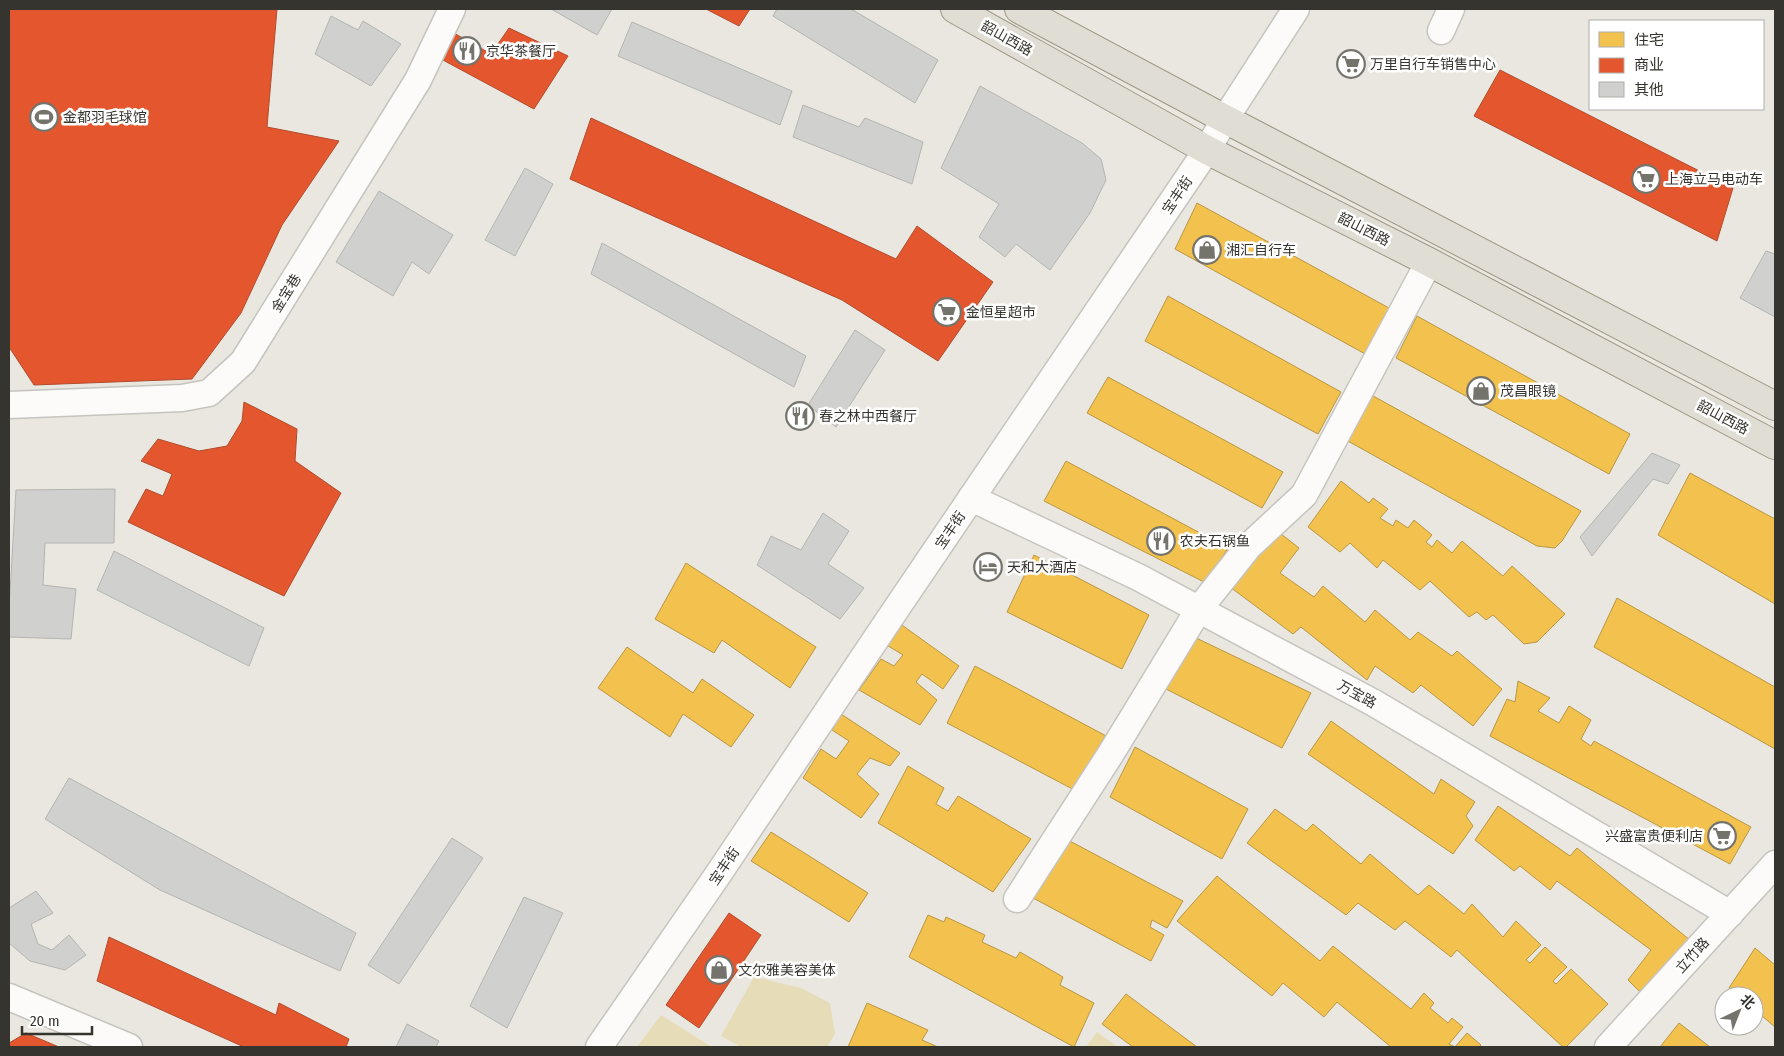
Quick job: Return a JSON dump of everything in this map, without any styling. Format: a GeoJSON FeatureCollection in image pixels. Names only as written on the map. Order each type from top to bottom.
{"type":"FeatureCollection","features":[{"type":"Feature","properties":{"kind":"main road","name":"韶山西路"},"geometry":{"type":"LineString","coordinates":[[955,9],[1208,150],[1429,262],[1775,445]]}},
{"type":"Feature","properties":{"kind":"main road"},"geometry":{"type":"LineString","coordinates":[[1019,9],[1225,119],[1775,406]]}},
{"type":"Feature","properties":{"kind":"street","name":"金宝巷"},"geometry":{"type":"LineString","coordinates":[[9,405],[182,398],[209,393],[243,362],[418,80],[452,9]]}},
{"type":"Feature","properties":{"kind":"street","name":"宝丰街"},"geometry":{"type":"LineString","coordinates":[[599,1047],[717,876],[1208,150],[1225,119],[1296,9]]}},
{"type":"Feature","properties":{"kind":"street"},"geometry":{"type":"LineString","coordinates":[[1017,899],[1110,755],[1199,610],[1249,546],[1304,495],[1429,262]]}},
{"type":"Feature","properties":{"kind":"street","name":"万宝路"},"geometry":{"type":"LineString","coordinates":[[972,498],[1138,577],[1374,703],[1730,914]]}},
{"type":"Feature","properties":{"kind":"street","name":"立竹路"},"geometry":{"type":"LineString","coordinates":[[1608,1047],[1775,864]]}},
{"type":"Feature","properties":{"kind":"street"},"geometry":{"type":"LineString","coordinates":[[9,997],[129,1047]]}},
{"type":"Feature","properties":{"kind":"shaded area"},"geometry":{"type":"Polygon","coordinates":[[[754,977],[801,988],[830,1003],[835,1034],[827,1047],[741,1047],[721,1036],[754,977]]]}},
{"type":"Feature","properties":{"kind":"shaded area"},"geometry":{"type":"Polygon","coordinates":[[[661,1015],[712,1047],[637,1047],[661,1015]]]}},
{"type":"Feature","properties":{"kind":"shaded area"},"geometry":{"type":"Polygon","coordinates":[[[1097,1032],[1118,1047],[1086,1047],[1097,1032]]]}},
{"type":"Feature","properties":{"kind":"building: 住宅"},"geometry":{"type":"Polygon","coordinates":[[[1197,203],[1389,308],[1367,355],[1175,249],[1197,203]]]}},
{"type":"Feature","properties":{"kind":"building: 住宅"},"geometry":{"type":"Polygon","coordinates":[[[1168,296],[1341,392],[1318,434],[1145,341],[1168,296]]]}},
{"type":"Feature","properties":{"kind":"building: 住宅"},"geometry":{"type":"Polygon","coordinates":[[[1417,316],[1630,434],[1609,474],[1396,358],[1417,316]]]}},
{"type":"Feature","properties":{"kind":"building: 住宅"},"geometry":{"type":"Polygon","coordinates":[[[1108,377],[1283,472],[1262,508],[1087,413],[1108,377]]]}},
{"type":"Feature","properties":{"kind":"building: 住宅"},"geometry":{"type":"Polygon","coordinates":[[[1366,392],[1581,511],[1562,541],[1555,548],[1537,546],[1346,440],[1366,392]]]}},
{"type":"Feature","properties":{"kind":"building: 住宅"},"geometry":{"type":"Polygon","coordinates":[[[1066,461],[1228,548],[1206,583],[1044,501],[1066,461]]]}},
{"type":"Feature","properties":{"kind":"building: 住宅"},"geometry":{"type":"Polygon","coordinates":[[[1690,473],[1775,519],[1775,604],[1658,535],[1690,473]]]}},
{"type":"Feature","properties":{"kind":"building: 住宅"},"geometry":{"type":"Polygon","coordinates":[[[1341,481],[1369,503],[1373,498],[1388,509],[1380,518],[1393,526],[1396,520],[1408,528],[1414,520],[1432,535],[1426,542],[1432,547],[1437,540],[1452,553],[1462,541],[1503,576],[1512,566],[1565,614],[1537,642],[1524,644],[1493,615],[1486,620],[1477,612],[1469,617],[1430,581],[1420,590],[1383,560],[1377,568],[1350,543],[1340,552],[1308,527],[1341,481]]]}},
{"type":"Feature","properties":{"kind":"building: 住宅"},"geometry":{"type":"Polygon","coordinates":[[[1276,530],[1299,548],[1280,573],[1314,597],[1323,586],[1365,622],[1375,610],[1410,640],[1418,632],[1452,656],[1457,651],[1502,689],[1473,726],[1421,685],[1413,693],[1375,666],[1367,680],[1301,627],[1293,634],[1230,587],[1276,530]]]}},
{"type":"Feature","properties":{"kind":"building: 住宅"},"geometry":{"type":"Polygon","coordinates":[[[1034,555],[1149,615],[1122,669],[1007,612],[1034,555]]]}},
{"type":"Feature","properties":{"kind":"building: 住宅"},"geometry":{"type":"Polygon","coordinates":[[[686,563],[816,647],[790,688],[722,640],[714,653],[655,619],[686,563]]]}},
{"type":"Feature","properties":{"kind":"building: 住宅"},"geometry":{"type":"Polygon","coordinates":[[[1617,598],[1775,687],[1775,749],[1594,647],[1617,598]]]}},
{"type":"Feature","properties":{"kind":"building: 住宅"},"geometry":{"type":"Polygon","coordinates":[[[899,623],[959,666],[943,689],[922,674],[916,682],[937,700],[920,725],[859,690],[881,659],[894,666],[903,655],[885,644],[899,623]]]}},
{"type":"Feature","properties":{"kind":"building: 住宅"},"geometry":{"type":"Polygon","coordinates":[[[1192,636],[1311,693],[1282,748],[1164,688],[1192,636]]]}},
{"type":"Feature","properties":{"kind":"building: 住宅"},"geometry":{"type":"Polygon","coordinates":[[[627,647],[693,693],[702,679],[754,715],[731,747],[683,714],[670,737],[598,688],[627,647]]]}},
{"type":"Feature","properties":{"kind":"building: 住宅"},"geometry":{"type":"Polygon","coordinates":[[[975,666],[1110,738],[1082,794],[947,723],[975,666]]]}},
{"type":"Feature","properties":{"kind":"building: 住宅"},"geometry":{"type":"Polygon","coordinates":[[[1518,681],[1550,698],[1538,711],[1559,723],[1569,706],[1591,720],[1581,739],[1591,746],[1594,741],[1751,827],[1730,864],[1490,736],[1507,699],[1515,702],[1518,681]]]}},
{"type":"Feature","properties":{"kind":"building: 住宅"},"geometry":{"type":"Polygon","coordinates":[[[841,714],[900,753],[890,766],[870,758],[857,774],[879,794],[861,818],[803,778],[821,749],[836,759],[849,741],[832,730],[841,714]]]}},
{"type":"Feature","properties":{"kind":"building: 住宅"},"geometry":{"type":"Polygon","coordinates":[[[1331,721],[1434,794],[1441,779],[1475,802],[1466,816],[1473,826],[1453,854],[1308,754],[1331,721]]]}},
{"type":"Feature","properties":{"kind":"building: 住宅"},"geometry":{"type":"Polygon","coordinates":[[[1135,747],[1248,809],[1222,859],[1110,797],[1135,747]]]}},
{"type":"Feature","properties":{"kind":"building: 住宅"},"geometry":{"type":"Polygon","coordinates":[[[908,766],[944,788],[936,804],[948,811],[958,796],[1031,839],[993,892],[878,823],[908,766]]]}},
{"type":"Feature","properties":{"kind":"building: 住宅"},"geometry":{"type":"Polygon","coordinates":[[[1498,806],[1570,856],[1577,848],[1696,945],[1646,998],[1628,980],[1651,950],[1557,881],[1550,890],[1520,866],[1514,871],[1475,840],[1498,806]]]}},
{"type":"Feature","properties":{"kind":"building: 住宅"},"geometry":{"type":"Polygon","coordinates":[[[1275,809],[1306,831],[1313,824],[1361,864],[1370,854],[1418,895],[1429,885],[1464,914],[1472,904],[1503,937],[1516,921],[1541,945],[1526,960],[1530,963],[1545,947],[1567,967],[1553,981],[1556,984],[1571,969],[1608,1004],[1566,1047],[1563,1047],[1457,950],[1451,957],[1405,921],[1395,930],[1358,903],[1346,915],[1247,843],[1275,809]]]}},
{"type":"Feature","properties":{"kind":"building: 住宅"},"geometry":{"type":"Polygon","coordinates":[[[771,832],[868,893],[849,922],[751,861],[771,832]]]}},
{"type":"Feature","properties":{"kind":"building: 住宅"},"geometry":{"type":"Polygon","coordinates":[[[1066,839],[1183,901],[1167,928],[1152,920],[1150,927],[1164,935],[1151,961],[1033,898],[1066,839]]]}},
{"type":"Feature","properties":{"kind":"building: 住宅"},"geometry":{"type":"Polygon","coordinates":[[[1217,876],[1320,961],[1333,946],[1411,1009],[1424,993],[1434,1003],[1430,1008],[1448,1023],[1452,1018],[1463,1027],[1449,1044],[1455,1047],[1391,1047],[1337,1002],[1324,1017],[1283,983],[1272,996],[1177,921],[1217,876]]]}},
{"type":"Feature","properties":{"kind":"building: 住宅"},"geometry":{"type":"Polygon","coordinates":[[[928,915],[944,922],[946,917],[985,935],[982,942],[1016,958],[1020,952],[1063,977],[1060,985],[1094,1003],[1074,1047],[909,957],[928,915]]]}},
{"type":"Feature","properties":{"kind":"building: 住宅"},"geometry":{"type":"Polygon","coordinates":[[[1755,948],[1775,965],[1775,1027],[1764,1018],[1764,986],[1730,986],[1755,948]]]}},
{"type":"Feature","properties":{"kind":"building: 住宅"},"geometry":{"type":"Polygon","coordinates":[[[1126,994],[1197,1047],[1133,1047],[1102,1024],[1126,994]]]}},
{"type":"Feature","properties":{"kind":"building: 住宅"},"geometry":{"type":"Polygon","coordinates":[[[867,1003],[928,1030],[922,1040],[938,1047],[848,1047],[867,1003]]]}},
{"type":"Feature","properties":{"kind":"building: 住宅"},"geometry":{"type":"Polygon","coordinates":[[[1679,1023],[1710,1047],[1660,1047],[1679,1023]]]}},
{"type":"Feature","properties":{"kind":"building: 住宅"},"geometry":{"type":"Polygon","coordinates":[[[1467,1033],[1481,1045],[1479,1047],[1455,1047],[1467,1033]]]}},
{"type":"Feature","properties":{"kind":"building: 商业"},"geometry":{"type":"Polygon","coordinates":[[[9,9],[277,9],[267,127],[339,141],[282,225],[241,313],[192,379],[34,385],[9,347],[9,9]]]}},
{"type":"Feature","properties":{"kind":"building: 商业"},"geometry":{"type":"Polygon","coordinates":[[[706,9],[750,9],[739,26],[706,9]]]}},
{"type":"Feature","properties":{"kind":"building: 商业"},"geometry":{"type":"Polygon","coordinates":[[[509,28],[568,56],[534,109],[441,59],[452,32],[491,54],[509,28]]]}},
{"type":"Feature","properties":{"kind":"building: 商业"},"geometry":{"type":"Polygon","coordinates":[[[1500,70],[1733,188],[1717,241],[1474,116],[1500,70]]]}},
{"type":"Feature","properties":{"kind":"building: 商业"},"geometry":{"type":"Polygon","coordinates":[[[591,118],[896,259],[917,226],[993,282],[938,361],[842,300],[570,179],[591,118]]]}},
{"type":"Feature","properties":{"kind":"building: 商业"},"geometry":{"type":"Polygon","coordinates":[[[244,402],[297,429],[295,461],[341,493],[284,596],[128,522],[146,489],[163,496],[172,474],[141,461],[158,439],[199,451],[227,446],[242,421],[244,402]]]}},
{"type":"Feature","properties":{"kind":"building: 商业"},"geometry":{"type":"Polygon","coordinates":[[[729,913],[761,935],[699,1028],[666,1005],[729,913]]]}},
{"type":"Feature","properties":{"kind":"building: 商业"},"geometry":{"type":"Polygon","coordinates":[[[109,937],[276,1015],[279,1003],[349,1039],[346,1047],[244,1047],[97,981],[109,937]]]}},
{"type":"Feature","properties":{"kind":"building: 商业"},"geometry":{"type":"Polygon","coordinates":[[[26,1033],[59,1047],[9,1047],[9,1043],[26,1033]]]}},
{"type":"Feature","properties":{"kind":"building: 其他"},"geometry":{"type":"Polygon","coordinates":[[[551,9],[612,9],[597,35],[551,9]]]}},
{"type":"Feature","properties":{"kind":"building: 其他"},"geometry":{"type":"Polygon","coordinates":[[[777,9],[851,9],[938,60],[915,103],[773,16],[777,9]]]}},
{"type":"Feature","properties":{"kind":"building: 其他"},"geometry":{"type":"Polygon","coordinates":[[[331,16],[358,30],[363,21],[401,44],[371,86],[315,54],[331,16]]]}},
{"type":"Feature","properties":{"kind":"building: 其他"},"geometry":{"type":"Polygon","coordinates":[[[632,22],[792,91],[780,125],[618,56],[632,22]]]}},
{"type":"Feature","properties":{"kind":"building: 其他"},"geometry":{"type":"Polygon","coordinates":[[[980,86],[1082,143],[1101,159],[1106,180],[1090,213],[1050,270],[1016,244],[1005,257],[979,237],[999,204],[941,168],[980,86]]]}},
{"type":"Feature","properties":{"kind":"building: 其他"},"geometry":{"type":"Polygon","coordinates":[[[803,105],[859,127],[865,118],[923,142],[912,184],[793,137],[803,105]]]}},
{"type":"Feature","properties":{"kind":"building: 其他"},"geometry":{"type":"Polygon","coordinates":[[[525,168],[553,184],[515,256],[485,240],[525,168]]]}},
{"type":"Feature","properties":{"kind":"building: 其他"},"geometry":{"type":"Polygon","coordinates":[[[379,191],[453,235],[429,274],[412,262],[393,296],[336,262],[379,191]]]}},
{"type":"Feature","properties":{"kind":"building: 其他"},"geometry":{"type":"Polygon","coordinates":[[[602,243],[806,356],[794,387],[591,274],[602,243]]]}},
{"type":"Feature","properties":{"kind":"building: 其他"},"geometry":{"type":"Polygon","coordinates":[[[1766,251],[1775,254],[1775,317],[1740,298],[1766,251]]]}},
{"type":"Feature","properties":{"kind":"building: 其他"},"geometry":{"type":"Polygon","coordinates":[[[855,330],[885,350],[836,427],[808,405],[855,330]]]}},
{"type":"Feature","properties":{"kind":"building: 其他"},"geometry":{"type":"Polygon","coordinates":[[[1652,453],[1680,465],[1668,484],[1653,479],[1592,556],[1580,537],[1652,453]]]}},
{"type":"Feature","properties":{"kind":"building: 其他"},"geometry":{"type":"Polygon","coordinates":[[[115,489],[114,543],[45,543],[43,585],[76,589],[71,639],[9,637],[16,490],[115,489]]]}},
{"type":"Feature","properties":{"kind":"building: 其他"},"geometry":{"type":"Polygon","coordinates":[[[823,513],[849,531],[828,564],[864,588],[840,619],[757,565],[771,536],[801,550],[823,513]]]}},
{"type":"Feature","properties":{"kind":"building: 其他"},"geometry":{"type":"Polygon","coordinates":[[[114,551],[264,628],[249,666],[97,590],[114,551]]]}},
{"type":"Feature","properties":{"kind":"building: 其他"},"geometry":{"type":"Polygon","coordinates":[[[69,778],[356,933],[340,971],[160,890],[45,819],[69,778]]]}},
{"type":"Feature","properties":{"kind":"building: 其他"},"geometry":{"type":"Polygon","coordinates":[[[452,838],[483,858],[399,984],[368,965],[452,838]]]}},
{"type":"Feature","properties":{"kind":"building: 其他"},"geometry":{"type":"Polygon","coordinates":[[[36,891],[53,913],[31,924],[38,944],[52,950],[69,935],[86,955],[65,970],[30,961],[9,943],[9,908],[36,891]]]}},
{"type":"Feature","properties":{"kind":"building: 其他"},"geometry":{"type":"Polygon","coordinates":[[[524,897],[563,913],[507,1028],[470,1006],[524,897]]]}},
{"type":"Feature","properties":{"kind":"building: 其他"},"geometry":{"type":"Polygon","coordinates":[[[407,1024],[439,1041],[436,1047],[396,1047],[407,1024]]]}},
{"type":"Feature","properties":{"kind":"place","name":"京华茶餐厅"},"geometry":{"type":"Point","coordinates":[467,51]}},
{"type":"Feature","properties":{"kind":"place","name":"万里自行车销售中心"},"geometry":{"type":"Point","coordinates":[1351,64]}},
{"type":"Feature","properties":{"kind":"place","name":"金都羽毛球馆"},"geometry":{"type":"Point","coordinates":[44,117]}},
{"type":"Feature","properties":{"kind":"place","name":"上海立马电动车"},"geometry":{"type":"Point","coordinates":[1646,179]}},
{"type":"Feature","properties":{"kind":"place","name":"湘汇自行车"},"geometry":{"type":"Point","coordinates":[1207,250]}},
{"type":"Feature","properties":{"kind":"place","name":"金恒星超市"},"geometry":{"type":"Point","coordinates":[947,312]}},
{"type":"Feature","properties":{"kind":"place","name":"茂昌眼镜"},"geometry":{"type":"Point","coordinates":[1481,391]}},
{"type":"Feature","properties":{"kind":"place","name":"春之林中西餐厅"},"geometry":{"type":"Point","coordinates":[800,416]}},
{"type":"Feature","properties":{"kind":"place","name":"农夫石锅鱼"},"geometry":{"type":"Point","coordinates":[1161,541]}},
{"type":"Feature","properties":{"kind":"place","name":"天和大酒店"},"geometry":{"type":"Point","coordinates":[988,567]}},
{"type":"Feature","properties":{"kind":"place","name":"兴盛富贵便利店"},"geometry":{"type":"Point","coordinates":[1722,836]}},
{"type":"Feature","properties":{"kind":"place","name":"文尔雅美容美体"},"geometry":{"type":"Point","coordinates":[719,970]}}]}
